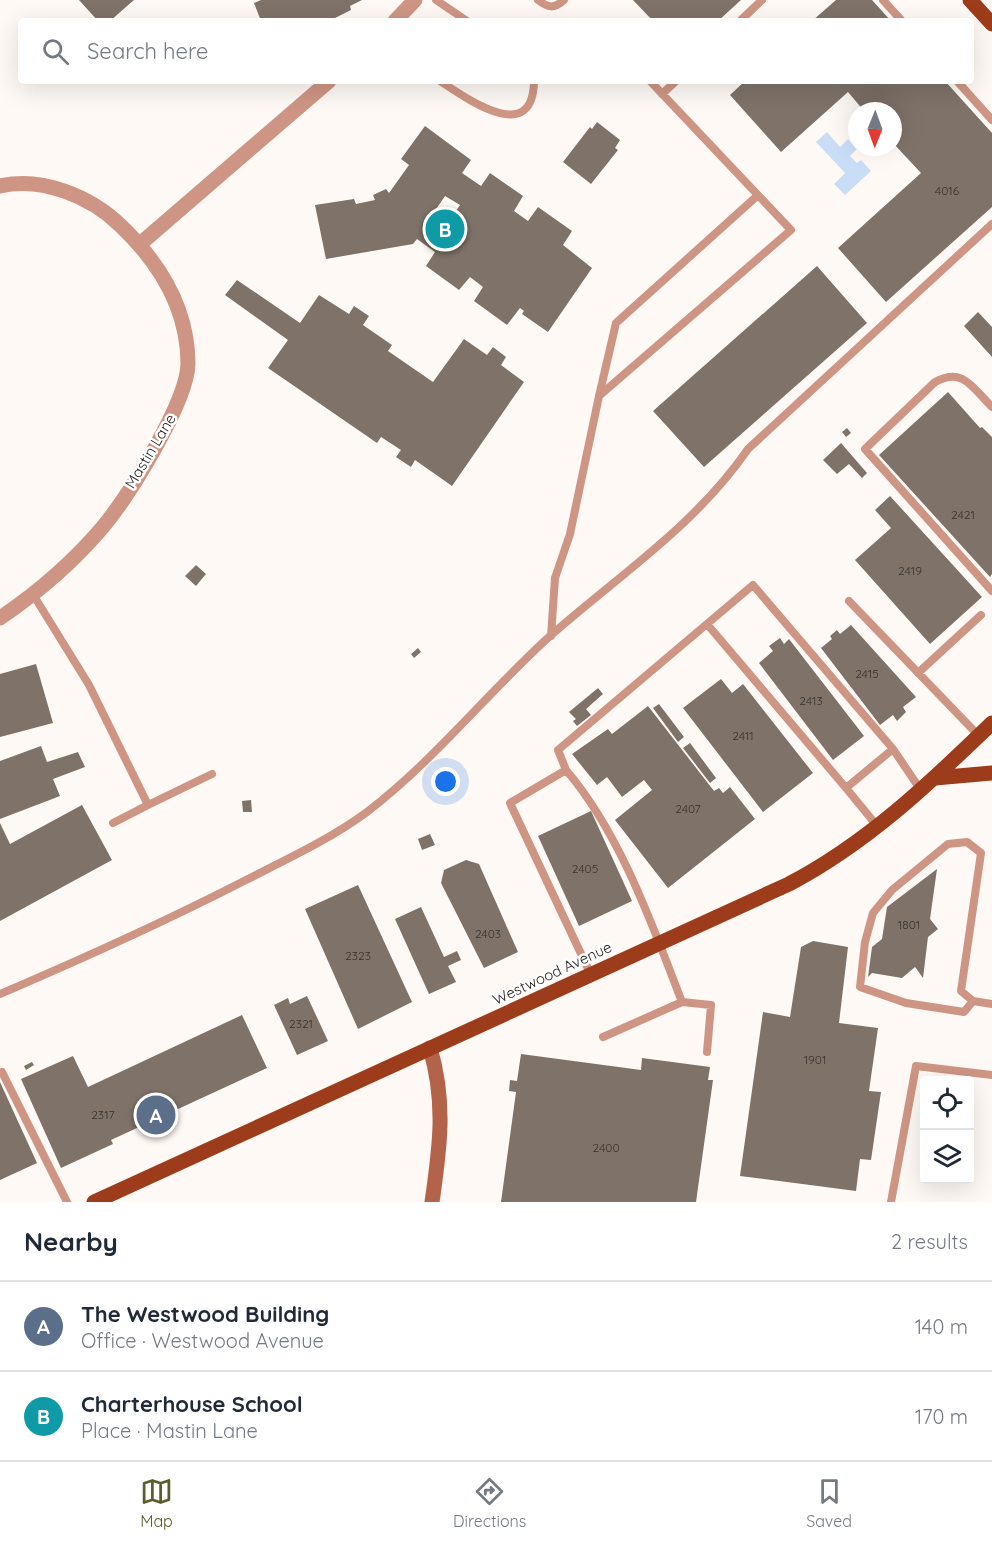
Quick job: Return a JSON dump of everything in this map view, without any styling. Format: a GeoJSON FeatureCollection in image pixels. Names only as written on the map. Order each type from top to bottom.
{"type":"FeatureCollection","features":[{"type":"Feature","properties":{"kind":"main road"},"geometry":{"type":"LineString","coordinates":[[970,0],[992,24]]}},
{"type":"Feature","properties":{"kind":"main road","name":"Westwood Avenue"},"geometry":{"type":"LineString","coordinates":[[94,1202],[789,884],[831,862],[878,828],[935,778],[992,723]]}},
{"type":"Feature","properties":{"kind":"main road"},"geometry":{"type":"LineString","coordinates":[[935,778],[992,772]]}},
{"type":"Feature","properties":{"kind":"street"},"geometry":{"type":"LineString","coordinates":[[398,18],[415,0]]}},
{"type":"Feature","properties":{"kind":"street"},"geometry":{"type":"LineString","coordinates":[[140,244],[326,84]]}},
{"type":"Feature","properties":{"kind":"street","name":"Mastin Lane"},"geometry":{"type":"LineString","coordinates":[[0,186],[10,183],[60,189],[106,211],[140,244],[168,282],[184,325],[188,366],[174,414],[102,528],[34,596],[0,618]]}},
{"type":"Feature","properties":{"kind":"street"},"geometry":{"type":"LineString","coordinates":[[430,1048],[438,1074],[442,1107],[432,1202]]}},
{"type":"Feature","properties":{"kind":"lane"},"geometry":{"type":"LineString","coordinates":[[436,0],[463,18]]}},
{"type":"Feature","properties":{"kind":"lane"},"geometry":{"type":"LineString","coordinates":[[538,0],[550,7],[557,7],[564,0]]}},
{"type":"Feature","properties":{"kind":"lane"},"geometry":{"type":"LineString","coordinates":[[743,18],[762,0]]}},
{"type":"Feature","properties":{"kind":"lane"},"geometry":{"type":"LineString","coordinates":[[883,0],[899,18]]}},
{"type":"Feature","properties":{"kind":"lane"},"geometry":{"type":"LineString","coordinates":[[445,84],[487,111],[502,114],[518,113],[528,105],[534,92],[534,84]]}},
{"type":"Feature","properties":{"kind":"lane"},"geometry":{"type":"LineString","coordinates":[[599,396],[791,230],[653,84]]}},
{"type":"Feature","properties":{"kind":"lane"},"geometry":{"type":"LineString","coordinates":[[662,94],[673,84]]}},
{"type":"Feature","properties":{"kind":"lane"},"geometry":{"type":"LineString","coordinates":[[960,84],[992,120]]}},
{"type":"Feature","properties":{"kind":"lane"},"geometry":{"type":"LineString","coordinates":[[551,636],[555,579],[570,534],[616,323],[757,196]]}},
{"type":"Feature","properties":{"kind":"lane"},"geometry":{"type":"LineString","coordinates":[[0,994],[207,900],[327,837],[364,814],[434,755],[503,680],[551,636],[703,505],[731,474],[748,449],[992,224]]}},
{"type":"Feature","properties":{"kind":"lane"},"geometry":{"type":"LineString","coordinates":[[992,407],[962,377],[948,375],[935,382],[865,449],[992,591]]}},
{"type":"Feature","properties":{"kind":"lane"},"geometry":{"type":"LineString","coordinates":[[682,1002],[659,943],[598,814],[587,795],[566,770],[558,750],[753,585],[893,748],[920,789]]}},
{"type":"Feature","properties":{"kind":"lane"},"geometry":{"type":"LineString","coordinates":[[34,596],[89,686],[148,806]]}},
{"type":"Feature","properties":{"kind":"lane"},"geometry":{"type":"LineString","coordinates":[[849,601],[979,736]]}},
{"type":"Feature","properties":{"kind":"lane"},"geometry":{"type":"LineString","coordinates":[[918,674],[981,615]]}},
{"type":"Feature","properties":{"kind":"lane"},"geometry":{"type":"LineString","coordinates":[[707,624],[878,828]]}},
{"type":"Feature","properties":{"kind":"lane"},"geometry":{"type":"LineString","coordinates":[[846,788],[893,748]]}},
{"type":"Feature","properties":{"kind":"lane"},"geometry":{"type":"LineString","coordinates":[[566,770],[510,803],[591,975]]}},
{"type":"Feature","properties":{"kind":"lane"},"geometry":{"type":"LineString","coordinates":[[113,823],[212,774]]}},
{"type":"Feature","properties":{"kind":"lane"},"geometry":{"type":"LineString","coordinates":[[973,1001],[964,1012],[906,1003],[860,987],[865,942],[873,913],[892,891],[948,844],[968,842],[981,853],[961,991],[973,1001],[992,1004]]}},
{"type":"Feature","properties":{"kind":"lane"},"geometry":{"type":"LineString","coordinates":[[603,1037],[682,1002],[711,1005],[707,1052]]}},
{"type":"Feature","properties":{"kind":"lane"},"geometry":{"type":"LineString","coordinates":[[891,1202],[916,1066],[992,1075]]}},
{"type":"Feature","properties":{"kind":"lane"},"geometry":{"type":"LineString","coordinates":[[0,1073],[2,1072],[68,1202]]}},
{"type":"Feature","properties":{"kind":"water"},"geometry":{"type":"Polygon","coordinates":[[[827,132],[840,147],[848,139],[848,156],[857,163],[861,160],[871,171],[845,195],[834,184],[845,173],[816,142],[827,132]]]}},
{"type":"Feature","properties":{"kind":"building"},"geometry":{"type":"Polygon","coordinates":[[[79,0],[134,0],[113,18],[95,18],[79,0]]]}},
{"type":"Feature","properties":{"kind":"building"},"geometry":{"type":"Polygon","coordinates":[[[261,0],[362,0],[350,6],[351,10],[335,18],[260,18],[254,3],[261,0]]]}},
{"type":"Feature","properties":{"kind":"building"},"geometry":{"type":"Polygon","coordinates":[[[633,0],[741,0],[721,18],[650,18],[633,0]]]}},
{"type":"Feature","properties":{"kind":"building"},"geometry":{"type":"Polygon","coordinates":[[[836,0],[872,0],[888,18],[815,18],[836,0]]]}},
{"type":"Feature","properties":{"kind":"building"},"geometry":{"type":"Polygon","coordinates":[[[742,84],[948,84],[992,133],[992,207],[886,302],[838,248],[921,173],[902,153],[902,102],[856,102],[848,92],[781,152],[730,95],[742,84]]]}},
{"type":"Feature","properties":{"kind":"building"},"geometry":{"type":"Polygon","coordinates":[[[597,122],[620,140],[615,148],[618,150],[591,184],[563,162],[590,127],[592,129],[597,122]]]}},
{"type":"Feature","properties":{"kind":"building"},"geometry":{"type":"Polygon","coordinates":[[[425,126],[471,160],[462,173],[481,186],[490,173],[523,196],[514,211],[528,221],[538,207],[572,231],[563,245],[592,268],[548,332],[522,314],[524,311],[520,308],[507,325],[474,301],[483,287],[470,277],[459,290],[426,266],[435,252],[417,239],[413,244],[326,259],[315,205],[354,199],[356,204],[375,200],[373,195],[386,189],[389,193],[409,165],[401,159],[425,126]],[[445,196],[430,218],[445,227],[460,205],[445,196]]]}},
{"type":"Feature","properties":{"kind":"building"},"geometry":{"type":"Polygon","coordinates":[[[817,266],[867,323],[704,467],[653,411],[817,266]]]}},
{"type":"Feature","properties":{"kind":"building"},"geometry":{"type":"Polygon","coordinates":[[[237,280],[300,323],[319,295],[349,314],[354,306],[369,316],[363,325],[392,345],[388,351],[433,382],[464,339],[487,355],[493,347],[506,357],[501,365],[524,382],[452,486],[415,460],[411,467],[396,457],[401,450],[381,437],[377,443],[268,368],[288,340],[225,295],[237,280]]]}},
{"type":"Feature","properties":{"kind":"building"},"geometry":{"type":"Polygon","coordinates":[[[978,312],[992,327],[992,357],[964,326],[978,312]]]}},
{"type":"Feature","properties":{"kind":"building"},"geometry":{"type":"Polygon","coordinates":[[[948,392],[980,428],[982,427],[992,437],[992,574],[990,577],[879,455],[948,392]]]}},
{"type":"Feature","properties":{"kind":"building"},"geometry":{"type":"Polygon","coordinates":[[[847,428],[851,433],[846,437],[842,432],[847,428]]]}},
{"type":"Feature","properties":{"kind":"building"},"geometry":{"type":"Polygon","coordinates":[[[841,443],[867,473],[862,478],[849,464],[837,474],[823,460],[841,443]]]}},
{"type":"Feature","properties":{"kind":"building"},"geometry":{"type":"Polygon","coordinates":[[[890,496],[982,597],[930,644],[855,560],[891,528],[875,510],[890,496]]]}},
{"type":"Feature","properties":{"kind":"building"},"geometry":{"type":"Polygon","coordinates":[[[196,565],[206,574],[196,586],[185,576],[196,565]]]}},
{"type":"Feature","properties":{"kind":"building"},"geometry":{"type":"Polygon","coordinates":[[[851,625],[916,697],[903,707],[906,712],[897,721],[893,715],[880,725],[821,648],[832,639],[830,636],[837,630],[840,634],[851,625]]]}},
{"type":"Feature","properties":{"kind":"building"},"geometry":{"type":"Polygon","coordinates":[[[780,638],[784,644],[789,639],[864,736],[833,760],[759,663],[773,651],[769,646],[780,638]]]}},
{"type":"Feature","properties":{"kind":"building"},"geometry":{"type":"Polygon","coordinates":[[[418,648],[421,652],[414,658],[411,654],[418,648]]]}},
{"type":"Feature","properties":{"kind":"building"},"geometry":{"type":"Polygon","coordinates":[[[36,664],[53,723],[0,737],[0,674],[36,664]]]}},
{"type":"Feature","properties":{"kind":"building"},"geometry":{"type":"Polygon","coordinates":[[[721,679],[732,693],[743,684],[813,773],[763,812],[683,708],[721,679]]]}},
{"type":"Feature","properties":{"kind":"building"},"geometry":{"type":"Polygon","coordinates":[[[598,688],[603,694],[586,709],[591,715],[577,726],[573,721],[576,719],[569,712],[598,688]]]}},
{"type":"Feature","properties":{"kind":"building"},"geometry":{"type":"Polygon","coordinates":[[[659,704],[684,737],[678,742],[653,708],[659,704]]]}},
{"type":"Feature","properties":{"kind":"building"},"geometry":{"type":"Polygon","coordinates":[[[648,706],[714,791],[719,788],[723,793],[730,787],[755,819],[668,888],[615,820],[652,790],[644,780],[622,797],[607,777],[597,785],[572,754],[608,729],[612,734],[648,706]]]}},
{"type":"Feature","properties":{"kind":"building"},"geometry":{"type":"Polygon","coordinates":[[[690,743],[716,778],[710,783],[683,748],[690,743]]]}},
{"type":"Feature","properties":{"kind":"building"},"geometry":{"type":"Polygon","coordinates":[[[41,746],[47,762],[78,752],[85,767],[53,779],[60,796],[0,819],[0,761],[41,746]]]}},
{"type":"Feature","properties":{"kind":"building"},"geometry":{"type":"Polygon","coordinates":[[[251,800],[252,812],[243,812],[242,801],[251,800]]]}},
{"type":"Feature","properties":{"kind":"building"},"geometry":{"type":"Polygon","coordinates":[[[82,805],[112,860],[0,921],[0,823],[10,844],[82,805]]]}},
{"type":"Feature","properties":{"kind":"building"},"geometry":{"type":"Polygon","coordinates":[[[591,811],[632,901],[579,926],[538,836],[591,811]]]}},
{"type":"Feature","properties":{"kind":"building"},"geometry":{"type":"Polygon","coordinates":[[[430,834],[435,845],[422,850],[418,839],[430,834]]]}},
{"type":"Feature","properties":{"kind":"building"},"geometry":{"type":"Polygon","coordinates":[[[466,860],[479,864],[518,952],[484,968],[441,883],[444,870],[466,860]]]}},
{"type":"Feature","properties":{"kind":"building"},"geometry":{"type":"Polygon","coordinates":[[[937,869],[930,919],[938,929],[928,937],[923,978],[915,967],[902,978],[872,973],[868,977],[872,947],[882,939],[887,907],[937,869]]]}},
{"type":"Feature","properties":{"kind":"building"},"geometry":{"type":"Polygon","coordinates":[[[358,885],[412,1002],[358,1029],[305,909],[358,885]]]}},
{"type":"Feature","properties":{"kind":"building"},"geometry":{"type":"Polygon","coordinates":[[[421,907],[444,957],[457,951],[461,960],[448,966],[456,982],[429,994],[395,919],[421,907]]]}},
{"type":"Feature","properties":{"kind":"building"},"geometry":{"type":"Polygon","coordinates":[[[813,941],[848,947],[839,1023],[878,1028],[869,1091],[881,1092],[871,1160],[860,1159],[856,1191],[740,1176],[763,1012],[790,1017],[801,947],[813,941]]]}},
{"type":"Feature","properties":{"kind":"building"},"geometry":{"type":"Polygon","coordinates":[[[307,996],[328,1041],[297,1055],[274,1005],[288,998],[290,1004],[307,996]]]}},
{"type":"Feature","properties":{"kind":"building"},"geometry":{"type":"Polygon","coordinates":[[[242,1015],[267,1068],[111,1140],[113,1144],[61,1168],[21,1079],[73,1056],[88,1087],[242,1015]]]}},
{"type":"Feature","properties":{"kind":"building"},"geometry":{"type":"Polygon","coordinates":[[[521,1054],[641,1070],[642,1058],[710,1067],[708,1080],[713,1080],[696,1202],[501,1202],[516,1092],[509,1091],[510,1080],[517,1081],[521,1054]]]}},
{"type":"Feature","properties":{"kind":"building"},"geometry":{"type":"Polygon","coordinates":[[[32,1062],[34,1065],[26,1070],[24,1066],[32,1062]]]}},
{"type":"Feature","properties":{"kind":"building"},"geometry":{"type":"Polygon","coordinates":[[[0,1082],[37,1163],[0,1180],[0,1082]]]}},
{"type":"Feature","properties":{"kind":"place","name":"Charterhouse School"},"geometry":{"type":"Point","coordinates":[445,229]}},
{"type":"Feature","properties":{"kind":"place","name":"The Westwood Building"},"geometry":{"type":"Point","coordinates":[156,1115]}}]}
